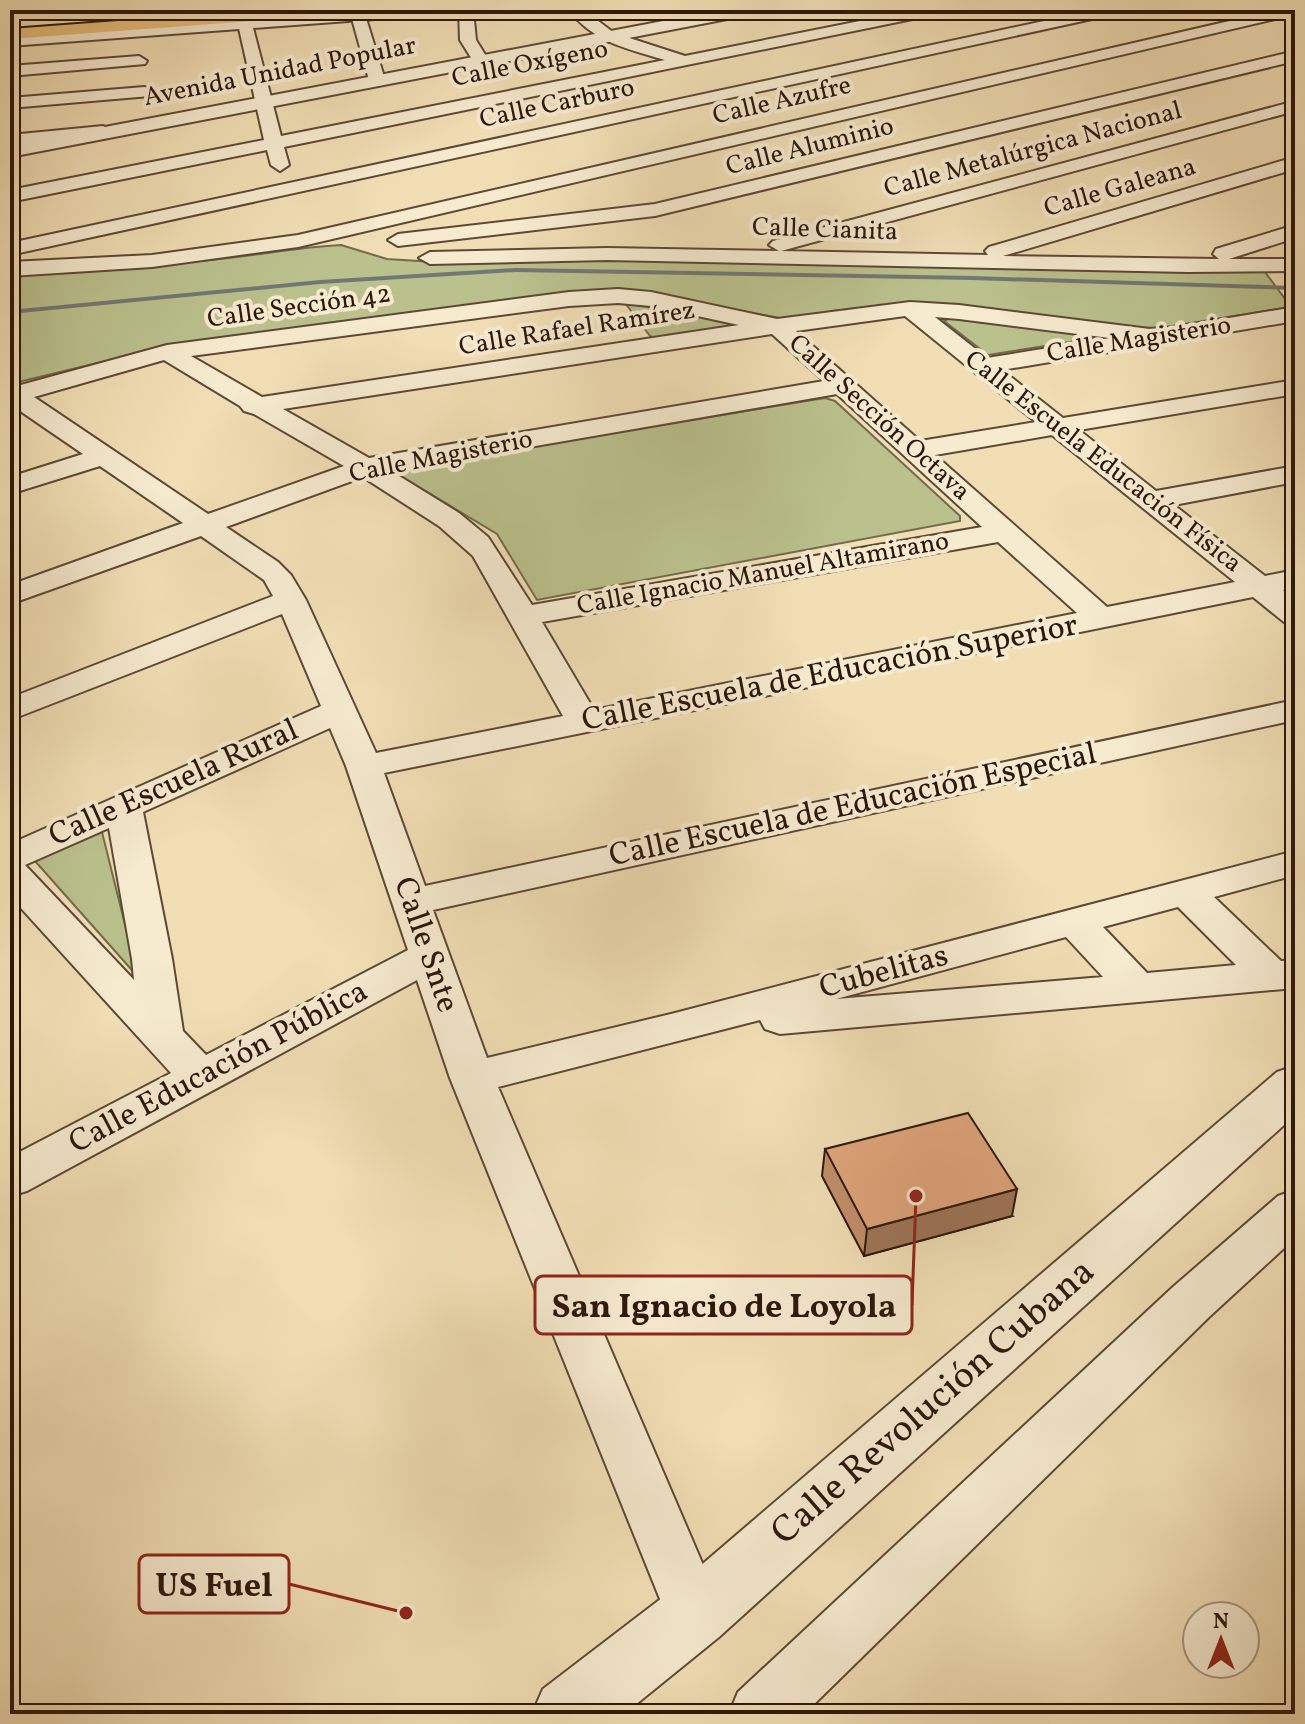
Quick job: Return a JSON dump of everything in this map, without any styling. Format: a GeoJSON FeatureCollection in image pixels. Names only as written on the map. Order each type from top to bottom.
{"type":"FeatureCollection","features":[{"type":"Feature","properties":{"kind":"main road"},"geometry":{"type":"LineString","coordinates":[[10,24],[217,10]]}},
{"type":"Feature","properties":{"kind":"main road"},"geometry":{"type":"LineString","coordinates":[[10,34],[335,10]]}},
{"type":"Feature","properties":{"kind":"main road"},"geometry":{"type":"LineString","coordinates":[[105,34],[276,14]]}},
{"type":"Feature","properties":{"kind":"street"},"geometry":{"type":"LineString","coordinates":[[10,16],[99,10]]}},
{"type":"Feature","properties":{"kind":"street"},"geometry":{"type":"LineString","coordinates":[[10,41],[429,10]]}},
{"type":"Feature","properties":{"kind":"street"},"geometry":{"type":"LineString","coordinates":[[466,10],[468,40],[481,61]]}},
{"type":"Feature","properties":{"kind":"street"},"geometry":{"type":"LineString","coordinates":[[576,10],[591,27],[608,36],[792,95]]}},
{"type":"Feature","properties":{"kind":"street","name":"Avenida Unidad Popular"},"geometry":{"type":"LineString","coordinates":[[10,151],[608,36],[679,16],[748,10]]}},
{"type":"Feature","properties":{"kind":"street","name":"Calle Oxígeno"},"geometry":{"type":"LineString","coordinates":[[10,196],[937,10]]}},
{"type":"Feature","properties":{"kind":"street"},"geometry":{"type":"LineString","coordinates":[[1050,10],[1241,84]]}},
{"type":"Feature","properties":{"kind":"street","name":"Calle Carburo"},"geometry":{"type":"LineString","coordinates":[[10,249],[287,195],[1115,10]]}},
{"type":"Feature","properties":{"kind":"street"},"geometry":{"type":"LineString","coordinates":[[358,15],[377,80]]}},
{"type":"Feature","properties":{"kind":"street","name":"Calle Azufre"},"geometry":{"type":"LineString","coordinates":[[10,269],[152,261],[297,235],[333,234],[849,112],[1280,15]]}},
{"type":"Feature","properties":{"kind":"street"},"geometry":{"type":"LineString","coordinates":[[245,24],[287,195]]}},
{"type":"Feature","properties":{"kind":"street"},"geometry":{"type":"LineString","coordinates":[[132,32],[151,122]]}},
{"type":"Feature","properties":{"kind":"street","name":"Calle Aluminio"},"geometry":{"type":"LineString","coordinates":[[366,248],[655,210],[1295,56]]}},
{"type":"Feature","properties":{"kind":"street"},"geometry":{"type":"LineString","coordinates":[[10,71],[139,61]]}},
{"type":"Feature","properties":{"kind":"street"},"geometry":{"type":"LineString","coordinates":[[10,103],[144,92]]}},
{"type":"Feature","properties":{"kind":"street"},"geometry":{"type":"LineString","coordinates":[[1268,95],[1295,105]]}},
{"type":"Feature","properties":{"kind":"street"},"geometry":{"type":"LineString","coordinates":[[820,104],[878,122]]}},
{"type":"Feature","properties":{"kind":"street","name":"Calle Metalúrgica Nacional"},"geometry":{"type":"LineString","coordinates":[[739,256],[1295,105]]}},
{"type":"Feature","properties":{"kind":"street"},"geometry":{"type":"LineString","coordinates":[[10,140],[103,131]]}},
{"type":"Feature","properties":{"kind":"street"},"geometry":{"type":"LineString","coordinates":[[907,132],[966,151]]}},
{"type":"Feature","properties":{"kind":"street","name":"Calle Galeana"},"geometry":{"type":"LineString","coordinates":[[959,262],[1295,163]]}},
{"type":"Feature","properties":{"kind":"street"},"geometry":{"type":"LineString","coordinates":[[1011,165],[1041,174]]}},
{"type":"Feature","properties":{"kind":"street"},"geometry":{"type":"LineString","coordinates":[[1188,266],[1295,231]]}},
{"type":"Feature","properties":{"kind":"street"},"geometry":{"type":"LineString","coordinates":[[333,234],[366,248]]}},
{"type":"Feature","properties":{"kind":"street","name":"Calle Cianita"},"geometry":{"type":"LineString","coordinates":[[366,248],[442,259],[571,254],[1188,266],[1295,265]]}},
{"type":"Feature","properties":{"kind":"street"},"geometry":{"type":"LineString","coordinates":[[595,296],[648,347]]}},
{"type":"Feature","properties":{"kind":"street","name":"Calle Sección Octava"},"geometry":{"type":"LineString","coordinates":[[595,296],[651,299],[777,326],[1101,619]]}},
{"type":"Feature","properties":{"kind":"street","name":"Calle Sección 42"},"geometry":{"type":"LineString","coordinates":[[11,394],[167,352],[595,296]]}},
{"type":"Feature","properties":{"kind":"street","name":"Calle Rafael Ramírez"},"geometry":{"type":"LineString","coordinates":[[253,406],[777,326],[910,309],[959,312],[1160,337]]}},
{"type":"Feature","properties":{"kind":"street","name":"Calle Escuela Educación Física"},"geometry":{"type":"LineString","coordinates":[[910,309],[1295,615]]}},
{"type":"Feature","properties":{"kind":"street","name":"Calle Magisterio"},"geometry":{"type":"LineString","coordinates":[[983,366],[1292,316]]}},
{"type":"Feature","properties":{"kind":"street"},"geometry":{"type":"LineString","coordinates":[[167,352],[253,406],[366,467],[465,531],[477,542],[585,724]]}},
{"type":"Feature","properties":{"kind":"street","name":"Calle Magisterio"},"geometry":{"type":"LineString","coordinates":[[10,595],[366,467],[840,386]]}},
{"type":"Feature","properties":{"kind":"street"},"geometry":{"type":"LineString","coordinates":[[914,450],[1063,428],[1295,387]]}},
{"type":"Feature","properties":{"kind":"street","name":"Calle Snte"},"geometry":{"type":"LineString","coordinates":[[11,394],[276,575],[291,600],[364,766],[472,1078],[695,1614]]}},
{"type":"Feature","properties":{"kind":"street"},"geometry":{"type":"LineString","coordinates":[[10,486],[105,456]]}},
{"type":"Feature","properties":{"kind":"street"},"geometry":{"type":"LineString","coordinates":[[1153,500],[1295,474]]}},
{"type":"Feature","properties":{"kind":"street","name":"Calle Ignacio Manuel Altamirano"},"geometry":{"type":"LineString","coordinates":[[521,616],[1004,532]]}},
{"type":"Feature","properties":{"kind":"street","name":"Calle Escuela de Educación Superior"},"geometry":{"type":"LineString","coordinates":[[364,766],[1295,579]]}},
{"type":"Feature","properties":{"kind":"street"},"geometry":{"type":"LineString","coordinates":[[10,710],[291,600]]}},
{"type":"Feature","properties":{"kind":"street","name":"Calle Escuela de Educación Especial"},"geometry":{"type":"LineString","coordinates":[[411,902],[1295,710]]}},
{"type":"Feature","properties":{"kind":"street","name":"Calle Escuela Rural"},"geometry":{"type":"LineString","coordinates":[[10,858],[339,711]]}},
{"type":"Feature","properties":{"kind":"street"},"geometry":{"type":"LineString","coordinates":[[123,805],[152,959],[162,1037]]}},
{"type":"Feature","properties":{"kind":"street","name":"Cubelitas"},"geometry":{"type":"LineString","coordinates":[[472,1078],[675,1028],[1295,863]]}},
{"type":"Feature","properties":{"kind":"street"},"geometry":{"type":"LineString","coordinates":[[10,872],[200,1077]]}},
{"type":"Feature","properties":{"kind":"street"},"geometry":{"type":"LineString","coordinates":[[1186,892],[1282,974]]}},
{"type":"Feature","properties":{"kind":"street"},"geometry":{"type":"LineString","coordinates":[[1075,922],[1136,987]]}},
{"type":"Feature","properties":{"kind":"street","name":"Calle Educación Pública"},"geometry":{"type":"LineString","coordinates":[[10,1178],[428,957]]}},
{"type":"Feature","properties":{"kind":"street"},"geometry":{"type":"LineString","coordinates":[[675,1028],[1282,974]]}},
{"type":"Feature","properties":{"kind":"street","name":"Calle Revolución Cubana"},"geometry":{"type":"LineString","coordinates":[[568,1714],[695,1614],[1295,1085]]}},
{"type":"Feature","properties":{"kind":"street"},"geometry":{"type":"LineString","coordinates":[[760,1714],[1191,1302],[1295,1209]]}},
{"type":"Feature","properties":{"kind":"green space"},"geometry":{"type":"Polygon","coordinates":[[[341,245],[387,259],[435,262],[518,258],[1262,268],[1291,307],[1134,329],[932,303],[902,303],[833,311],[816,316],[780,318],[651,294],[156,349],[10,384],[10,274],[141,267],[341,245]]]}},
{"type":"Feature","properties":{"kind":"green space"},"geometry":{"type":"Polygon","coordinates":[[[625,303],[752,325],[658,339],[650,336],[625,303]]]}},
{"type":"Feature","properties":{"kind":"green space"},"geometry":{"type":"Polygon","coordinates":[[[952,317],[1114,335],[988,355],[944,321],[952,317]]]}},
{"type":"Feature","properties":{"kind":"green space"},"geometry":{"type":"Polygon","coordinates":[[[825,398],[835,401],[960,516],[960,521],[537,600],[497,534],[397,474],[403,467],[825,398]]]}},
{"type":"Feature","properties":{"kind":"green space"},"geometry":{"type":"Polygon","coordinates":[[[102,832],[138,977],[35,861],[102,832]]]}},
{"type":"Feature","properties":{"kind":"building"},"geometry":{"type":"Polygon","coordinates":[[[968,1113],[1017,1189],[867,1229],[825,1149],[968,1113]]]}},
{"type":"Feature","properties":{"kind":"waterway"},"geometry":{"type":"LineString","coordinates":[[10,312],[320,282],[516,270],[972,278],[1295,288]]}},
{"type":"Feature","properties":{"kind":"place","name":"San Ignacio de Loyola"},"geometry":{"type":"Point","coordinates":[916,1196]}},
{"type":"Feature","properties":{"kind":"place","name":"US Fuel"},"geometry":{"type":"Point","coordinates":[406,1613]}}]}
